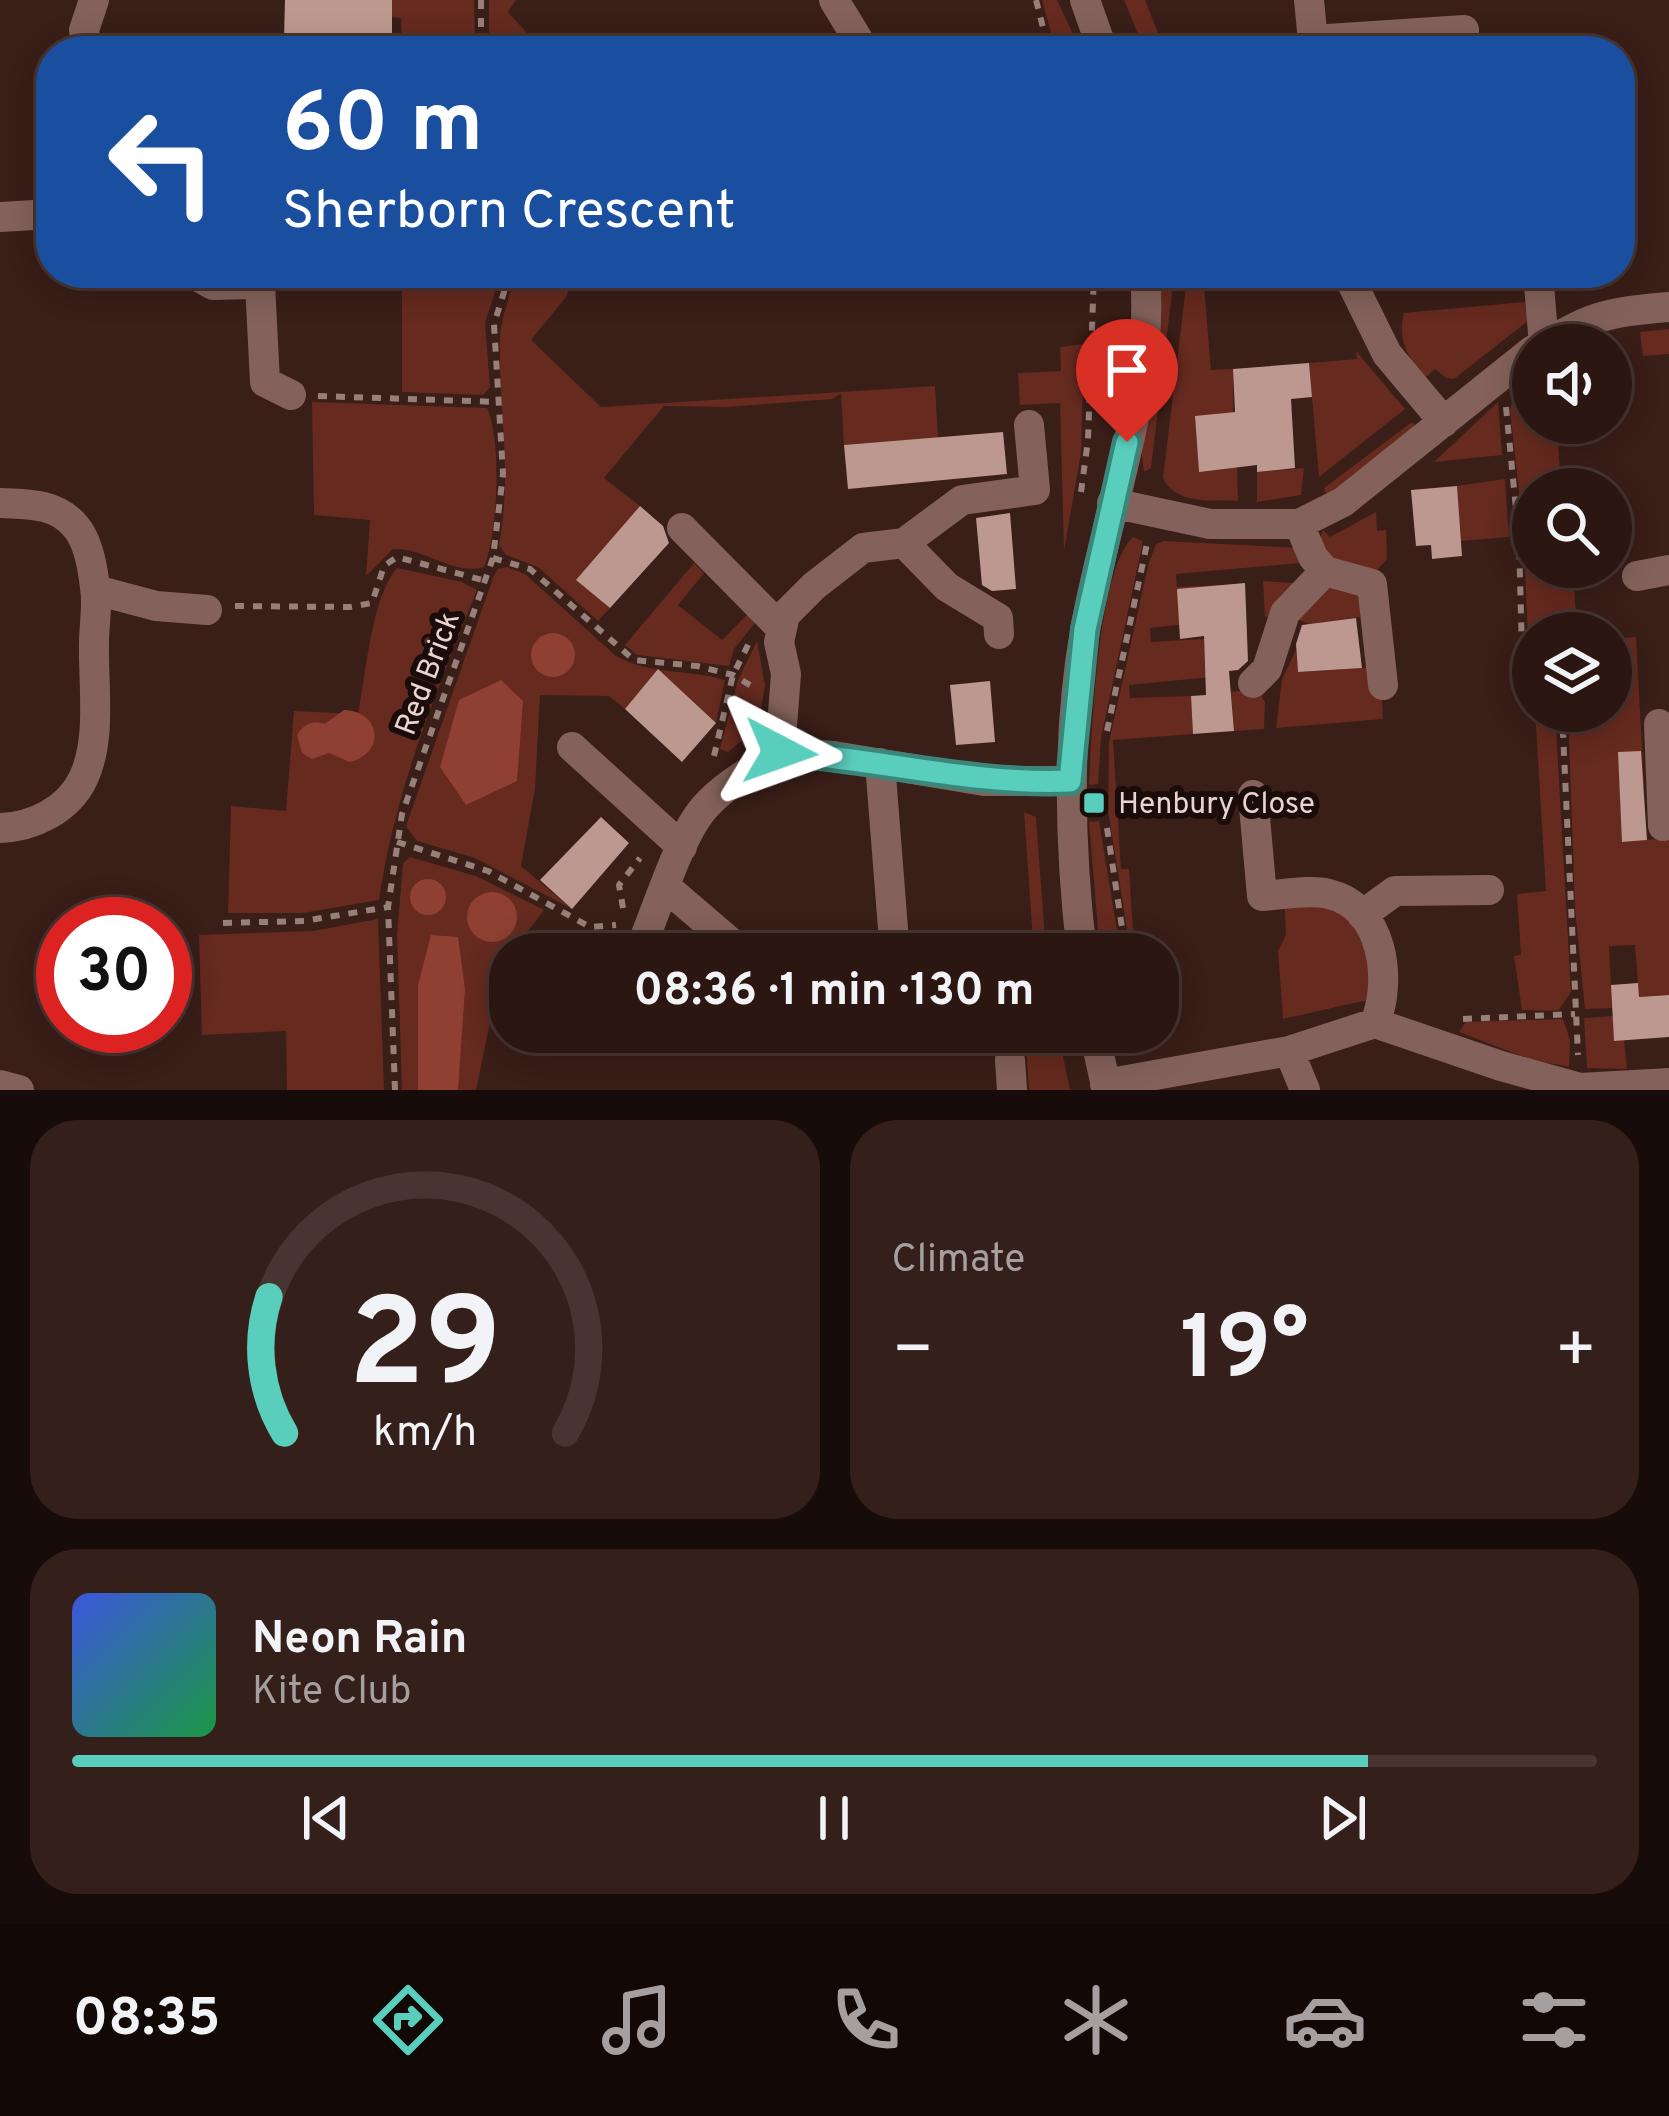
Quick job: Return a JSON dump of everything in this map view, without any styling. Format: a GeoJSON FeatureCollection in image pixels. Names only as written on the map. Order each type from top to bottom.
{"type":"FeatureCollection","features":[{"type":"Feature","properties":{"kind":"street"},"geometry":{"type":"LineString","coordinates":[[85,36],[94,0]]}},
{"type":"Feature","properties":{"kind":"street"},"geometry":{"type":"LineString","coordinates":[[834,0],[856,36]]}},
{"type":"Feature","properties":{"kind":"street"},"geometry":{"type":"LineString","coordinates":[[1085,0],[1098,36]]}},
{"type":"Feature","properties":{"kind":"street"},"geometry":{"type":"LineString","coordinates":[[1309,0],[1312,36]]}},
{"type":"Feature","properties":{"kind":"street"},"geometry":{"type":"LineString","coordinates":[[1404,36],[1464,30]]}},
{"type":"Feature","properties":{"kind":"street"},"geometry":{"type":"LineString","coordinates":[[0,217],[36,215]]}},
{"type":"Feature","properties":{"kind":"street"},"geometry":{"type":"LineString","coordinates":[[260,288],[265,382],[291,395]]}},
{"type":"Feature","properties":{"kind":"street"},"geometry":{"type":"LineString","coordinates":[[1080,933],[1070,781],[1085,629],[1134,411],[1148,310],[1146,288]]}},
{"type":"Feature","properties":{"kind":"street"},"geometry":{"type":"LineString","coordinates":[[1355,288],[1387,354],[1444,422]]}},
{"type":"Feature","properties":{"kind":"street"},"geometry":{"type":"LineString","coordinates":[[1539,288],[1543,324]]}},
{"type":"Feature","properties":{"kind":"street"},"geometry":{"type":"LineString","coordinates":[[1368,312],[1396,298]]}},
{"type":"Feature","properties":{"kind":"street"},"geometry":{"type":"LineString","coordinates":[[1579,324],[1608,312],[1669,307]]}},
{"type":"Feature","properties":{"kind":"street"},"geometry":{"type":"LineString","coordinates":[[1112,503],[1210,524],[1299,524],[1343,502],[1512,365]]}},
{"type":"Feature","properties":{"kind":"street"},"geometry":{"type":"LineString","coordinates":[[780,752],[786,674],[779,642],[785,615],[863,548],[904,543],[962,500],[1035,490],[1029,425]]}},
{"type":"Feature","properties":{"kind":"street"},"geometry":{"type":"LineString","coordinates":[[0,502],[51,508],[76,526],[96,590],[92,749],[82,782],[44,817],[28,825],[0,828]]}},
{"type":"Feature","properties":{"kind":"street"},"geometry":{"type":"LineString","coordinates":[[1299,524],[1324,571],[1372,584],[1382,685]]}},
{"type":"Feature","properties":{"kind":"street"},"geometry":{"type":"LineString","coordinates":[[682,528],[780,627]]}},
{"type":"Feature","properties":{"kind":"street"},"geometry":{"type":"LineString","coordinates":[[904,543],[947,587],[998,618],[999,634]]}},
{"type":"Feature","properties":{"kind":"street"},"geometry":{"type":"LineString","coordinates":[[1636,576],[1669,570]]}},
{"type":"Feature","properties":{"kind":"street"},"geometry":{"type":"LineString","coordinates":[[1253,682],[1267,669],[1285,613],[1324,571]]}},
{"type":"Feature","properties":{"kind":"street"},"geometry":{"type":"LineString","coordinates":[[96,590],[156,606],[207,610]]}},
{"type":"Feature","properties":{"kind":"street"},"geometry":{"type":"LineString","coordinates":[[1658,724],[1663,826],[1669,825]]}},
{"type":"Feature","properties":{"kind":"street"},"geometry":{"type":"LineString","coordinates":[[572,747],[682,847]]}},
{"type":"Feature","properties":{"kind":"street"},"geometry":{"type":"LineString","coordinates":[[647,933],[703,809],[780,752],[984,781],[1070,781]]}},
{"type":"Feature","properties":{"kind":"street"},"geometry":{"type":"LineString","coordinates":[[880,763],[894,933]]}},
{"type":"Feature","properties":{"kind":"street"},"geometry":{"type":"LineString","coordinates":[[1253,795],[1262,896],[1335,895],[1357,907],[1376,936],[1385,986],[1375,1022]]}},
{"type":"Feature","properties":{"kind":"street"},"geometry":{"type":"LineString","coordinates":[[667,888],[720,933]]}},
{"type":"Feature","properties":{"kind":"street"},"geometry":{"type":"LineString","coordinates":[[1362,915],[1395,891],[1489,890]]}},
{"type":"Feature","properties":{"kind":"street"},"geometry":{"type":"LineString","coordinates":[[1099,1053],[1106,1087],[1289,1051],[1375,1022],[1580,1088],[1669,1084]]}},
{"type":"Feature","properties":{"kind":"street"},"geometry":{"type":"LineString","coordinates":[[1289,1051],[1305,1090]]}},
{"type":"Feature","properties":{"kind":"street"},"geometry":{"type":"LineString","coordinates":[[0,1085],[19,1090]]}},
{"type":"Feature","properties":{"kind":"path"},"geometry":{"type":"LineString","coordinates":[[481,0],[481,36]]}},
{"type":"Feature","properties":{"kind":"path"},"geometry":{"type":"LineString","coordinates":[[1036,0],[1045,36]]}},
{"type":"Feature","properties":{"kind":"path","name":"Red Brick"},"geometry":{"type":"LineString","coordinates":[[395,1090],[388,907],[397,842],[425,746],[494,558],[502,509],[494,324],[504,288]]}},
{"type":"Feature","properties":{"kind":"path"},"geometry":{"type":"LineString","coordinates":[[1505,370],[1521,612]]}},
{"type":"Feature","properties":{"kind":"path"},"geometry":{"type":"LineString","coordinates":[[291,395],[500,402]]}},
{"type":"Feature","properties":{"kind":"path"},"geometry":{"type":"LineString","coordinates":[[1106,739],[1148,544],[1150,514]]}},
{"type":"Feature","properties":{"kind":"path"},"geometry":{"type":"LineString","coordinates":[[207,610],[245,604],[350,607],[373,603],[384,566],[397,557],[486,581]]}},
{"type":"Feature","properties":{"kind":"path"},"geometry":{"type":"LineString","coordinates":[[494,558],[530,569],[634,660],[733,675]]}},
{"type":"Feature","properties":{"kind":"path"},"geometry":{"type":"LineString","coordinates":[[1563,732],[1580,1088]]}},
{"type":"Feature","properties":{"kind":"path"},"geometry":{"type":"LineString","coordinates":[[1106,811],[1122,933]]}},
{"type":"Feature","properties":{"kind":"path"},"geometry":{"type":"LineString","coordinates":[[397,842],[488,872],[590,927],[610,928],[633,918],[667,888]]}},
{"type":"Feature","properties":{"kind":"path"},"geometry":{"type":"LineString","coordinates":[[223,923],[304,921],[388,907]]}},
{"type":"Feature","properties":{"kind":"path"},"geometry":{"type":"LineString","coordinates":[[1431,1040],[1431,1020],[1575,1014]]}},
{"type":"Feature","properties":{"kind":"shaded area"},"geometry":{"type":"Polygon","coordinates":[[[392,0],[474,0],[475,36],[402,36],[401,18],[392,17],[392,0]]]}},
{"type":"Feature","properties":{"kind":"shaded area"},"geometry":{"type":"Polygon","coordinates":[[[489,0],[516,0],[508,12],[530,36],[489,36],[489,0]]]}},
{"type":"Feature","properties":{"kind":"shaded area"},"geometry":{"type":"Polygon","coordinates":[[[1042,0],[1057,0],[1074,36],[1052,36],[1042,0]]]}},
{"type":"Feature","properties":{"kind":"shaded area"},"geometry":{"type":"Polygon","coordinates":[[[1124,0],[1145,0],[1159,36],[1139,36],[1124,0]]]}},
{"type":"Feature","properties":{"kind":"shaded area"},"geometry":{"type":"Polygon","coordinates":[[[402,288],[496,288],[485,323],[490,387],[483,395],[402,392],[402,288]]]}},
{"type":"Feature","properties":{"kind":"shaded area"},"geometry":{"type":"Polygon","coordinates":[[[569,288],[531,340],[601,407],[935,386],[938,438],[844,445],[841,393],[833,399],[727,407],[664,406],[604,478],[640,506],[577,580],[610,608],[598,621],[538,567],[506,555],[499,545],[505,465],[500,337],[511,290],[569,288]]]}},
{"type":"Feature","properties":{"kind":"shaded area"},"geometry":{"type":"Polygon","coordinates":[[[1160,288],[1172,288],[1151,468],[1144,472],[1141,448],[1154,386],[1160,288]]]}},
{"type":"Feature","properties":{"kind":"shaded area"},"geometry":{"type":"Polygon","coordinates":[[[1185,288],[1204,288],[1211,370],[1233,369],[1233,412],[1195,417],[1199,471],[1237,467],[1238,501],[1185,497],[1163,478],[1185,288]]]}},
{"type":"Feature","properties":{"kind":"shaded area"},"geometry":{"type":"Polygon","coordinates":[[[1525,302],[1528,321],[1512,324],[1512,334],[1454,379],[1435,369],[1426,377],[1414,363],[1402,331],[1404,313],[1525,302]]]}},
{"type":"Feature","properties":{"kind":"shaded area"},"geometry":{"type":"Polygon","coordinates":[[[1669,329],[1669,354],[1643,356],[1640,332],[1669,329]]]}},
{"type":"Feature","properties":{"kind":"shaded area"},"geometry":{"type":"Polygon","coordinates":[[[1084,344],[1081,453],[1064,551],[1060,403],[1020,405],[1018,373],[1061,371],[1060,347],[1084,344]]]}},
{"type":"Feature","properties":{"kind":"shaded area"},"geometry":{"type":"Polygon","coordinates":[[[1356,351],[1405,409],[1319,477],[1309,363],[1357,359],[1356,351]]]}},
{"type":"Feature","properties":{"kind":"shaded area"},"geometry":{"type":"Polygon","coordinates":[[[312,402],[487,408],[495,442],[496,488],[484,567],[461,568],[393,549],[366,576],[370,520],[314,515],[312,402]]]}},
{"type":"Feature","properties":{"kind":"shaded area"},"geometry":{"type":"Polygon","coordinates":[[[1498,402],[1502,455],[1434,462],[1498,402]]]}},
{"type":"Feature","properties":{"kind":"shaded area"},"geometry":{"type":"Polygon","coordinates":[[[1412,422],[1425,438],[1343,502],[1326,493],[1324,488],[1412,422]]]}},
{"type":"Feature","properties":{"kind":"shaded area"},"geometry":{"type":"Polygon","coordinates":[[[1514,444],[1558,444],[1560,468],[1516,468],[1514,444]]]}},
{"type":"Feature","properties":{"kind":"shaded area"},"geometry":{"type":"Polygon","coordinates":[[[1304,468],[1301,495],[1257,502],[1257,472],[1304,468]]]}},
{"type":"Feature","properties":{"kind":"shaded area"},"geometry":{"type":"Polygon","coordinates":[[[1505,479],[1509,537],[1460,541],[1457,486],[1505,479]]]}},
{"type":"Feature","properties":{"kind":"shaded area"},"geometry":{"type":"Polygon","coordinates":[[[1376,512],[1377,531],[1386,530],[1387,559],[1368,586],[1360,617],[1309,624],[1285,613],[1265,617],[1263,581],[1311,584],[1313,557],[1323,530],[1330,537],[1376,512]]]}},
{"type":"Feature","properties":{"kind":"shaded area"},"geometry":{"type":"Polygon","coordinates":[[[1133,537],[1142,546],[1101,738],[1098,784],[1089,785],[1104,616],[1121,555],[1133,537]]]}},
{"type":"Feature","properties":{"kind":"shaded area"},"geometry":{"type":"Polygon","coordinates":[[[1156,544],[1299,548],[1300,563],[1176,574],[1177,587],[1223,585],[1224,620],[1150,628],[1151,642],[1204,639],[1205,672],[1211,677],[1129,685],[1130,698],[1191,696],[1193,734],[1113,740],[1121,869],[1129,869],[1133,933],[1128,933],[1108,810],[1109,742],[1156,544]]]}},
{"type":"Feature","properties":{"kind":"shaded area"},"geometry":{"type":"Polygon","coordinates":[[[694,563],[704,573],[678,605],[722,640],[748,614],[754,618],[729,666],[637,655],[625,645],[694,563]]]}},
{"type":"Feature","properties":{"kind":"shaded area"},"geometry":{"type":"Polygon","coordinates":[[[507,567],[525,574],[616,656],[658,669],[625,709],[609,696],[540,695],[535,789],[521,866],[572,909],[475,858],[417,841],[406,826],[494,575],[507,567]]]}},
{"type":"Feature","properties":{"kind":"shaded area"},"geometry":{"type":"Polygon","coordinates":[[[397,568],[462,582],[477,590],[406,780],[379,900],[303,913],[228,913],[231,806],[286,811],[294,711],[358,714],[375,617],[397,568]]]}},
{"type":"Feature","properties":{"kind":"shaded area"},"geometry":{"type":"Polygon","coordinates":[[[1526,588],[1574,588],[1576,612],[1527,612],[1526,588]]]}},
{"type":"Feature","properties":{"kind":"shaded area"},"geometry":{"type":"Polygon","coordinates":[[[553,633],[568,640],[575,655],[568,670],[553,677],[538,670],[531,655],[538,640],[553,633]]]}},
{"type":"Feature","properties":{"kind":"shaded area"},"geometry":{"type":"Polygon","coordinates":[[[1632,637],[1636,637],[1644,786],[1620,789],[1623,842],[1669,838],[1669,995],[1639,997],[1635,945],[1609,946],[1612,1008],[1585,1009],[1575,908],[1569,732],[1632,732],[1632,637]]]}},
{"type":"Feature","properties":{"kind":"shaded area"},"geometry":{"type":"Polygon","coordinates":[[[757,641],[765,685],[758,727],[728,752],[720,749],[738,680],[757,641]]]}},
{"type":"Feature","properties":{"kind":"shaded area"},"geometry":{"type":"Polygon","coordinates":[[[1296,650],[1298,672],[1380,667],[1383,719],[1276,728],[1282,679],[1296,650]]]}},
{"type":"Feature","properties":{"kind":"shaded area"},"geometry":{"type":"Polygon","coordinates":[[[659,669],[725,680],[716,723],[659,669]]]}},
{"type":"Feature","properties":{"kind":"shaded area"},"geometry":{"type":"Polygon","coordinates":[[[501,680],[523,701],[517,781],[466,805],[440,767],[459,700],[501,680]]]}},
{"type":"Feature","properties":{"kind":"shaded area"},"geometry":{"type":"Polygon","coordinates":[[[1231,692],[1259,692],[1265,702],[1264,729],[1234,731],[1231,692]]]}},
{"type":"Feature","properties":{"kind":"shaded area"},"geometry":{"type":"Polygon","coordinates":[[[344,710],[366,717],[372,725],[374,742],[369,750],[350,762],[329,753],[312,759],[302,753],[297,735],[302,728],[325,724],[344,710]]]}},
{"type":"Feature","properties":{"kind":"shaded area"},"geometry":{"type":"Polygon","coordinates":[[[1536,732],[1556,732],[1571,992],[1558,1011],[1522,1010],[1514,956],[1521,955],[1517,894],[1546,891],[1536,732]]]}},
{"type":"Feature","properties":{"kind":"shaded area"},"geometry":{"type":"Polygon","coordinates":[[[1024,812],[1036,817],[1044,933],[1033,933],[1024,812]]]}},
{"type":"Feature","properties":{"kind":"shaded area"},"geometry":{"type":"Polygon","coordinates":[[[1099,821],[1118,933],[1098,933],[1089,822],[1099,821]]]}},
{"type":"Feature","properties":{"kind":"shaded area"},"geometry":{"type":"Polygon","coordinates":[[[410,857],[476,876],[544,910],[526,933],[489,933],[489,1028],[476,1090],[402,1090],[397,935],[403,863],[410,857]]]}},
{"type":"Feature","properties":{"kind":"shaded area"},"geometry":{"type":"Polygon","coordinates":[[[428,879],[441,884],[446,897],[441,910],[428,915],[415,910],[410,897],[415,884],[428,879]]]}},
{"type":"Feature","properties":{"kind":"shaded area"},"geometry":{"type":"Polygon","coordinates":[[[482,894],[502,894],[515,907],[511,933],[489,933],[489,941],[469,927],[469,907],[482,894]]]}},
{"type":"Feature","properties":{"kind":"shaded area"},"geometry":{"type":"Polygon","coordinates":[[[1284,895],[1357,907],[1381,1004],[1363,1001],[1283,1019],[1278,951],[1286,935],[1284,895]]]}},
{"type":"Feature","properties":{"kind":"shaded area"},"geometry":{"type":"Polygon","coordinates":[[[378,919],[384,1090],[287,1090],[286,1031],[202,1035],[199,935],[313,931],[378,919]]]}},
{"type":"Feature","properties":{"kind":"shaded area"},"geometry":{"type":"Polygon","coordinates":[[[431,935],[458,937],[465,989],[458,1090],[418,1090],[418,985],[431,935]]]}},
{"type":"Feature","properties":{"kind":"shaded area"},"geometry":{"type":"Polygon","coordinates":[[[1613,1016],[1614,1041],[1624,1040],[1627,1069],[1587,1068],[1584,1018],[1613,1016]]]}},
{"type":"Feature","properties":{"kind":"shaded area"},"geometry":{"type":"Polygon","coordinates":[[[1563,1019],[1570,1040],[1569,1067],[1529,1059],[1459,1032],[1466,1022],[1563,1019]]]}},
{"type":"Feature","properties":{"kind":"shaded area"},"geometry":{"type":"Polygon","coordinates":[[[1026,1053],[1062,1053],[1070,1090],[1029,1090],[1026,1053]]]}},
{"type":"Feature","properties":{"kind":"building"},"geometry":{"type":"Polygon","coordinates":[[[285,0],[392,0],[392,36],[284,36],[285,0]]]}},
{"type":"Feature","properties":{"kind":"building"},"geometry":{"type":"Polygon","coordinates":[[[1309,363],[1312,397],[1291,399],[1295,468],[1257,472],[1257,465],[1199,472],[1195,416],[1235,412],[1233,369],[1309,363]]]}},
{"type":"Feature","properties":{"kind":"building"},"geometry":{"type":"Polygon","coordinates":[[[1003,432],[1007,474],[848,489],[844,445],[1003,432]]]}},
{"type":"Feature","properties":{"kind":"building"},"geometry":{"type":"Polygon","coordinates":[[[1457,486],[1462,556],[1432,559],[1431,545],[1416,546],[1411,490],[1457,486]]]}},
{"type":"Feature","properties":{"kind":"building"},"geometry":{"type":"Polygon","coordinates":[[[640,506],[663,526],[669,543],[610,608],[576,580],[640,506]]]}},
{"type":"Feature","properties":{"kind":"building"},"geometry":{"type":"Polygon","coordinates":[[[1010,513],[1016,589],[992,591],[982,585],[976,518],[1010,513]]]}},
{"type":"Feature","properties":{"kind":"building"},"geometry":{"type":"Polygon","coordinates":[[[1245,583],[1248,661],[1229,671],[1234,731],[1193,734],[1191,696],[1206,695],[1204,636],[1180,639],[1177,589],[1245,583]]]}},
{"type":"Feature","properties":{"kind":"building"},"geometry":{"type":"Polygon","coordinates":[[[1356,618],[1362,668],[1298,672],[1296,644],[1302,625],[1356,618]]]}},
{"type":"Feature","properties":{"kind":"building"},"geometry":{"type":"Polygon","coordinates":[[[658,669],[716,723],[682,762],[625,709],[658,669]]]}},
{"type":"Feature","properties":{"kind":"building"},"geometry":{"type":"Polygon","coordinates":[[[990,681],[995,742],[956,745],[950,685],[990,681]]]}},
{"type":"Feature","properties":{"kind":"building"},"geometry":{"type":"Polygon","coordinates":[[[1641,751],[1647,840],[1622,842],[1618,752],[1641,751]]]}},
{"type":"Feature","properties":{"kind":"building"},"geometry":{"type":"Polygon","coordinates":[[[601,817],[629,843],[572,909],[540,880],[601,817]]]}},
{"type":"Feature","properties":{"kind":"building"},"geometry":{"type":"Polygon","coordinates":[[[1638,983],[1639,997],[1669,995],[1669,1037],[1614,1041],[1611,985],[1638,983]]]}},
{"type":"Feature","properties":{"kind":"place","name":"Henbury Close"},"geometry":{"type":"Point","coordinates":[1094,803]}},
{"type":"Feature","properties":{"kind":"route"},"geometry":{"type":"LineString","coordinates":[[780,752],[907,766],[984,781],[1070,781],[1085,629],[1127,442]]}}]}
